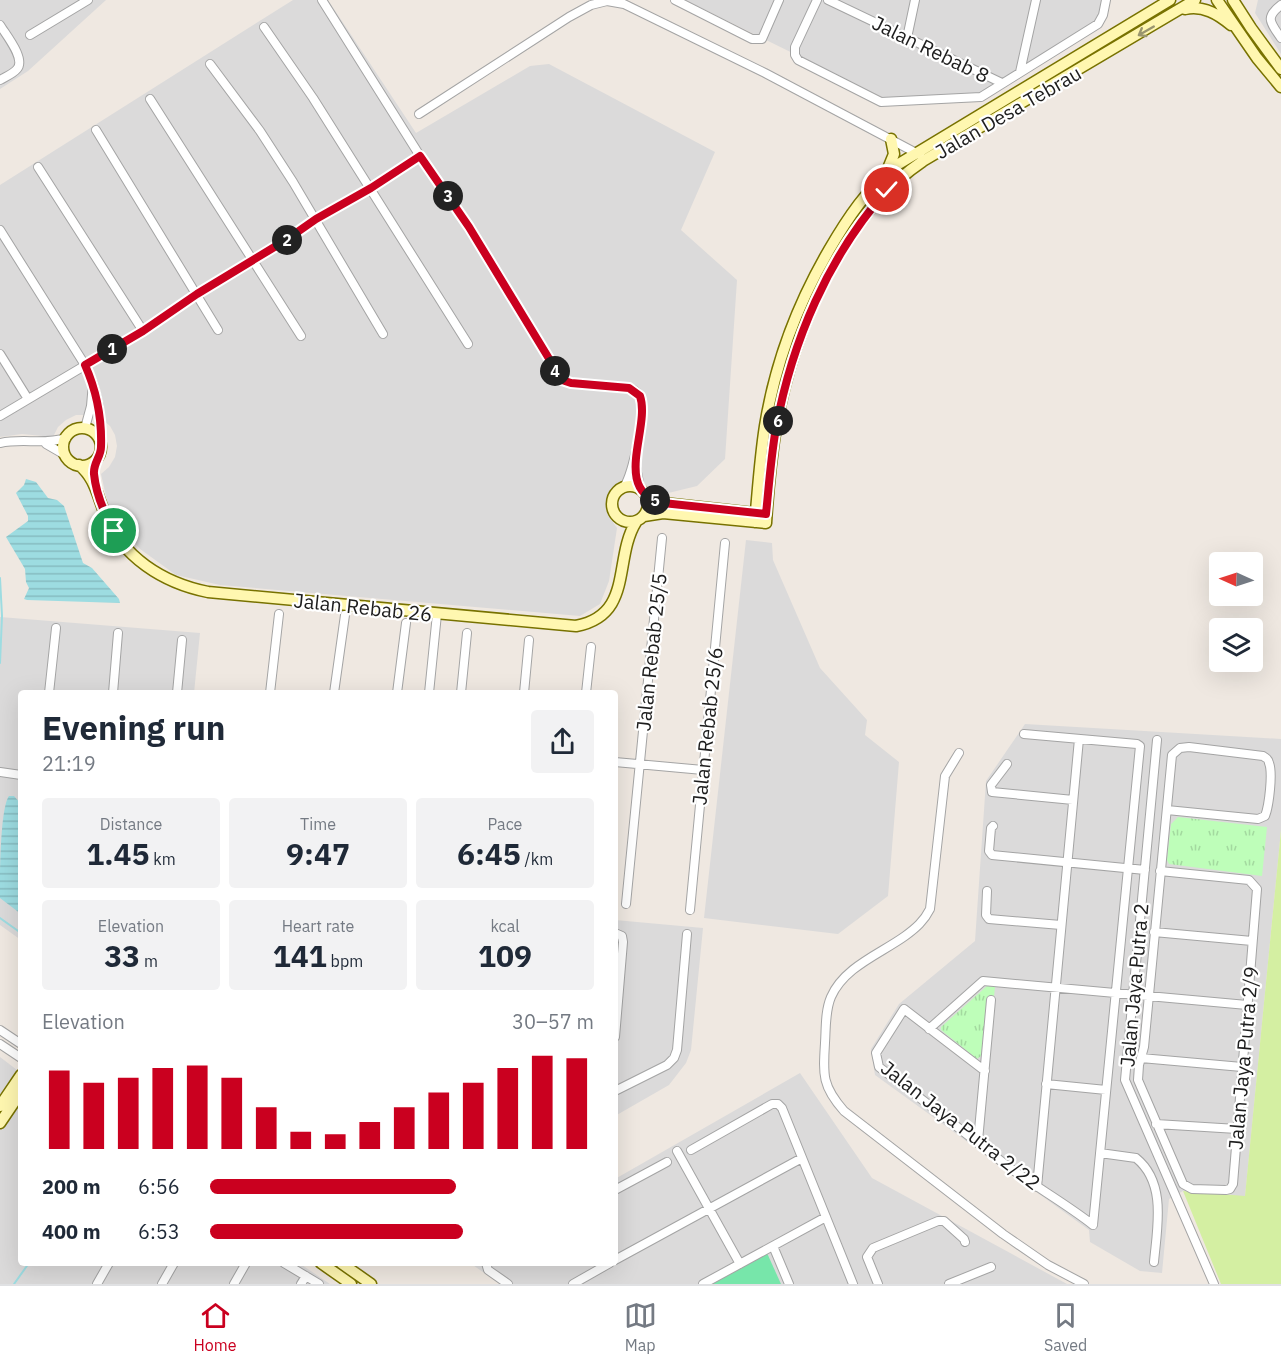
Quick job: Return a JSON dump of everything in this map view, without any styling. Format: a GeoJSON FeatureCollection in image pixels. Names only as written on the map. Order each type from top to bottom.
{"type":"FeatureCollection","features":[{"type":"Feature","properties":{"kind":"street"},"geometry":{"type":"LineString","coordinates":[[30,35],[88,0]]}},
{"type":"Feature","properties":{"kind":"street"},"geometry":{"type":"LineString","coordinates":[[322,0],[420,156],[469,227],[562,380],[571,383],[629,388],[638,393],[642,405],[636,453],[630,477],[624,487],[614,495],[612,502],[615,514],[628,523],[663,513],[761,518]]}},
{"type":"Feature","properties":{"kind":"street"},"geometry":{"type":"LineString","coordinates":[[675,0],[752,39],[762,39],[779,0]]}},
{"type":"Feature","properties":{"kind":"street"},"geometry":{"type":"LineString","coordinates":[[817,0],[795,47],[798,60],[881,102],[981,98],[1098,24],[1103,15],[1106,0]]}},
{"type":"Feature","properties":{"kind":"street","name":"Jalan Rebab 8"},"geometry":{"type":"LineString","coordinates":[[828,0],[1002,83]]}},
{"type":"Feature","properties":{"kind":"street"},"geometry":{"type":"LineString","coordinates":[[907,38],[915,0]]}},
{"type":"Feature","properties":{"kind":"street"},"geometry":{"type":"LineString","coordinates":[[1020,72],[1036,0]]}},
{"type":"Feature","properties":{"kind":"street","name":"Jalan Desa Tebrau"},"geometry":{"type":"LineString","coordinates":[[761,518],[783,394],[798,344],[828,275],[856,227],[895,182],[921,157],[1170,0]]}},
{"type":"Feature","properties":{"kind":"street","name":"Jalan Desa Tebrau"},"geometry":{"type":"LineString","coordinates":[[761,518],[759,486],[765,427],[771,392],[787,339],[802,301],[846,222],[886,174],[921,157],[1176,13],[1195,0]]}},
{"type":"Feature","properties":{"kind":"street"},"geometry":{"type":"LineString","coordinates":[[1217,0],[1281,87]]}},
{"type":"Feature","properties":{"kind":"street"},"geometry":{"type":"LineString","coordinates":[[1233,0],[1281,69]]}},
{"type":"Feature","properties":{"kind":"street"},"geometry":{"type":"LineString","coordinates":[[1240,0],[1251,28]]}},
{"type":"Feature","properties":{"kind":"street"},"geometry":{"type":"LineString","coordinates":[[419,114],[569,17],[591,5],[608,1],[624,4],[765,73],[921,157]]}},
{"type":"Feature","properties":{"kind":"street"},"geometry":{"type":"LineString","coordinates":[[1281,5],[1270,16],[1281,38]]}},
{"type":"Feature","properties":{"kind":"street"},"geometry":{"type":"LineString","coordinates":[[1176,13],[1191,8],[1202,8],[1222,18],[1238,31]]}},
{"type":"Feature","properties":{"kind":"street"},"geometry":{"type":"LineString","coordinates":[[0,25],[18,55],[19,66],[0,80]]}},
{"type":"Feature","properties":{"kind":"street"},"geometry":{"type":"LineString","coordinates":[[264,27],[371,188],[468,344]]}},
{"type":"Feature","properties":{"kind":"street"},"geometry":{"type":"LineString","coordinates":[[210,63],[260,131],[316,219],[383,334]]}},
{"type":"Feature","properties":{"kind":"street"},"geometry":{"type":"LineString","coordinates":[[150,99],[301,336]]}},
{"type":"Feature","properties":{"kind":"street"},"geometry":{"type":"LineString","coordinates":[[96,130],[218,330]]}},
{"type":"Feature","properties":{"kind":"street"},"geometry":{"type":"LineString","coordinates":[[886,174],[894,154],[891,139]]}},
{"type":"Feature","properties":{"kind":"street"},"geometry":{"type":"LineString","coordinates":[[0,416],[143,331],[253,258],[286,240],[316,219],[371,188],[420,156]]}},
{"type":"Feature","properties":{"kind":"street"},"geometry":{"type":"LineString","coordinates":[[38,167],[143,331]]}},
{"type":"Feature","properties":{"kind":"street"},"geometry":{"type":"LineString","coordinates":[[0,230],[85,365],[93,383],[99,406],[101,451],[95,461],[94,471],[98,494]]}},
{"type":"Feature","properties":{"kind":"street"},"geometry":{"type":"LineString","coordinates":[[0,354],[28,399]]}},
{"type":"Feature","properties":{"kind":"street"},"geometry":{"type":"LineString","coordinates":[[85,428],[92,406],[93,383]]}},
{"type":"Feature","properties":{"kind":"street"},"geometry":{"type":"LineString","coordinates":[[65,455],[63,448],[66,438],[74,430],[85,428],[95,433],[100,439]]}},
{"type":"Feature","properties":{"kind":"street"},"geometry":{"type":"LineString","coordinates":[[38,442],[66,438]]}},
{"type":"Feature","properties":{"kind":"street"},"geometry":{"type":"LineString","coordinates":[[0,443],[22,440],[38,442],[53,446],[71,462],[79,465],[95,461]]}},
{"type":"Feature","properties":{"kind":"street"},"geometry":{"type":"LineString","coordinates":[[636,453],[636,476],[648,508],[640,519]]}},
{"type":"Feature","properties":{"kind":"street"},"geometry":{"type":"LineString","coordinates":[[79,465],[90,477],[98,494]]}},
{"type":"Feature","properties":{"kind":"street"},"geometry":{"type":"LineString","coordinates":[[624,487],[632,486],[643,491],[653,500],[663,503],[736,511],[761,518]]}},
{"type":"Feature","properties":{"kind":"street"},"geometry":{"type":"LineString","coordinates":[[736,511],[749,504],[759,486]]}},
{"type":"Feature","properties":{"kind":"street","name":"Jalan Rebab 26"},"geometry":{"type":"LineString","coordinates":[[98,494],[114,531],[132,555],[155,573],[180,585],[208,592],[567,626],[584,625],[598,618],[614,601],[620,586],[629,534],[640,519]]}},
{"type":"Feature","properties":{"kind":"street","name":"Jalan Rebab 26"},"geometry":{"type":"LineString","coordinates":[[621,520],[625,552]]}},
{"type":"Feature","properties":{"kind":"street","name":"Jalan Rebab 25/5"},"geometry":{"type":"LineString","coordinates":[[626,904],[662,538]]}},
{"type":"Feature","properties":{"kind":"street","name":"Jalan Rebab 25/6"},"geometry":{"type":"LineString","coordinates":[[690,910],[725,543]]}},
{"type":"Feature","properties":{"kind":"street"},"geometry":{"type":"LineString","coordinates":[[270,690],[279,614]]}},
{"type":"Feature","properties":{"kind":"street"},"geometry":{"type":"LineString","coordinates":[[429,690],[437,614]]}},
{"type":"Feature","properties":{"kind":"street"},"geometry":{"type":"LineString","coordinates":[[334,690],[345,615]]}},
{"type":"Feature","properties":{"kind":"street"},"geometry":{"type":"LineString","coordinates":[[397,690],[406,623]]}},
{"type":"Feature","properties":{"kind":"street"},"geometry":{"type":"LineString","coordinates":[[49,690],[56,628]]}},
{"type":"Feature","properties":{"kind":"street"},"geometry":{"type":"LineString","coordinates":[[113,690],[118,633]]}},
{"type":"Feature","properties":{"kind":"street"},"geometry":{"type":"LineString","coordinates":[[461,690],[467,633]]}},
{"type":"Feature","properties":{"kind":"street"},"geometry":{"type":"LineString","coordinates":[[177,690],[182,640]]}},
{"type":"Feature","properties":{"kind":"street"},"geometry":{"type":"LineString","coordinates":[[524,690],[529,640]]}},
{"type":"Feature","properties":{"kind":"street"},"geometry":{"type":"LineString","coordinates":[[586,690],[591,647]]}},
{"type":"Feature","properties":{"kind":"street"},"geometry":{"type":"LineString","coordinates":[[1024,734],[1140,746],[1100,1153],[1136,1158],[1147,1173],[1158,1199],[1154,1262]]}},
{"type":"Feature","properties":{"kind":"street"},"geometry":{"type":"LineString","coordinates":[[1037,1187],[1079,739]]}},
{"type":"Feature","properties":{"kind":"street","name":"Jalan Jaya Putra 2"},"geometry":{"type":"LineString","coordinates":[[1157,740],[1125,1080],[1214,1284]]}},
{"type":"Feature","properties":{"kind":"street"},"geometry":{"type":"LineString","coordinates":[[1167,810],[1258,819],[1265,816],[1270,765],[1268,759],[1263,756],[1189,747],[1180,748],[1172,755],[1144,1047],[1138,1080],[1156,1124],[1238,1129]]}},
{"type":"Feature","properties":{"kind":"street"},"geometry":{"type":"LineString","coordinates":[[959,753],[945,776],[930,909],[926,918],[915,928],[841,980],[831,998],[826,1018],[824,1071],[827,1088],[844,1111],[1003,1234],[1048,1265],[1084,1284]]}},
{"type":"Feature","properties":{"kind":"street"},"geometry":{"type":"LineString","coordinates":[[618,762],[703,770]]}},
{"type":"Feature","properties":{"kind":"street"},"geometry":{"type":"LineString","coordinates":[[1007,764],[991,785],[992,792],[1073,800]]}},
{"type":"Feature","properties":{"kind":"street"},"geometry":{"type":"LineString","coordinates":[[0,772],[18,775]]}},
{"type":"Feature","properties":{"kind":"street"},"geometry":{"type":"LineString","coordinates":[[993,826],[989,851],[992,855],[1145,870]]}},
{"type":"Feature","properties":{"kind":"street","name":"Jalan Jaya Putra 2/9"},"geometry":{"type":"LineString","coordinates":[[1156,1124],[1183,1184],[1187,1188],[1230,1189],[1233,1184],[1238,1129],[1257,889],[1249,880],[1160,871]]}},
{"type":"Feature","properties":{"kind":"street"},"geometry":{"type":"LineString","coordinates":[[987,891],[986,915],[989,919],[1061,925]]}},
{"type":"Feature","properties":{"kind":"street"},"geometry":{"type":"LineString","coordinates":[[1154,932],[1252,941]]}},
{"type":"Feature","properties":{"kind":"street"},"geometry":{"type":"LineString","coordinates":[[618,934],[623,942],[618,1001]]}},
{"type":"Feature","properties":{"kind":"street"},"geometry":{"type":"LineString","coordinates":[[618,1089],[671,1062],[676,1050],[687,934]]}},
{"type":"Feature","properties":{"kind":"street"},"geometry":{"type":"LineString","coordinates":[[985,1071],[929,1029],[983,981],[1247,1005]]}},
{"type":"Feature","properties":{"kind":"street"},"geometry":{"type":"LineString","coordinates":[[978,1141],[991,1000]]}},
{"type":"Feature","properties":{"kind":"street","name":"Jalan Jaya Putra 2/22"},"geometry":{"type":"LineString","coordinates":[[929,1029],[904,1009],[876,1053],[879,1067],[1037,1187],[1066,1204],[1093,1225],[1100,1153]]}},
{"type":"Feature","properties":{"kind":"street"},"geometry":{"type":"LineString","coordinates":[[0,1030],[18,1041]]}},
{"type":"Feature","properties":{"kind":"street"},"geometry":{"type":"LineString","coordinates":[[0,1044],[18,1056]]}},
{"type":"Feature","properties":{"kind":"street"},"geometry":{"type":"LineString","coordinates":[[1141,1058],[1242,1067]]}},
{"type":"Feature","properties":{"kind":"street"},"geometry":{"type":"LineString","coordinates":[[0,1106],[18,1079]]}},
{"type":"Feature","properties":{"kind":"street"},"geometry":{"type":"LineString","coordinates":[[1046,1084],[1106,1090]]}},
{"type":"Feature","properties":{"kind":"street"},"geometry":{"type":"LineString","coordinates":[[0,1123],[18,1096]]}},
{"type":"Feature","properties":{"kind":"street"},"geometry":{"type":"LineString","coordinates":[[691,1150],[772,1104],[778,1104],[782,1108],[853,1284]]}},
{"type":"Feature","properties":{"kind":"street"},"geometry":{"type":"LineString","coordinates":[[677,1151],[740,1264]]}},
{"type":"Feature","properties":{"kind":"street"},"geometry":{"type":"LineString","coordinates":[[618,1259],[802,1158]]}},
{"type":"Feature","properties":{"kind":"street"},"geometry":{"type":"LineString","coordinates":[[618,1188],[667,1162]]}},
{"type":"Feature","properties":{"kind":"street"},"geometry":{"type":"LineString","coordinates":[[703,1284],[826,1217]]}},
{"type":"Feature","properties":{"kind":"street"},"geometry":{"type":"LineString","coordinates":[[878,1284],[867,1257],[873,1248],[938,1221],[944,1221],[965,1242]]}},
{"type":"Feature","properties":{"kind":"street"},"geometry":{"type":"LineString","coordinates":[[773,1246],[789,1284]]}},
{"type":"Feature","properties":{"kind":"street"},"geometry":{"type":"LineString","coordinates":[[97,1284],[107,1266]]}},
{"type":"Feature","properties":{"kind":"street"},"geometry":{"type":"LineString","coordinates":[[162,1284],[172,1266]]}},
{"type":"Feature","properties":{"kind":"street"},"geometry":{"type":"LineString","coordinates":[[234,1284],[244,1266]]}},
{"type":"Feature","properties":{"kind":"street"},"geometry":{"type":"LineString","coordinates":[[289,1266],[319,1284]]}},
{"type":"Feature","properties":{"kind":"street"},"geometry":{"type":"LineString","coordinates":[[325,1266],[351,1284]]}},
{"type":"Feature","properties":{"kind":"street"},"geometry":{"type":"LineString","coordinates":[[345,1266],[371,1284]]}},
{"type":"Feature","properties":{"kind":"street"},"geometry":{"type":"LineString","coordinates":[[487,1266],[508,1284]]}},
{"type":"Feature","properties":{"kind":"street"},"geometry":{"type":"LineString","coordinates":[[573,1284],[605,1266]]}},
{"type":"Feature","properties":{"kind":"street"},"geometry":{"type":"LineString","coordinates":[[949,1284],[991,1267]]}},
{"type":"Feature","properties":{"kind":"street"},"geometry":{"type":"LineString","coordinates":[[974,1274],[978,1284]]}},
{"type":"Feature","properties":{"kind":"street"},"geometry":{"type":"LineString","coordinates":[[301,1284],[306,1276]]}},
{"type":"Feature","properties":{"kind":"shaded area"},"geometry":{"type":"Polygon","coordinates":[[[0,0],[106,0],[28,71],[0,89],[0,0]]]}},
{"type":"Feature","properties":{"kind":"shaded area"},"geometry":{"type":"Polygon","coordinates":[[[293,0],[328,0],[416,133],[530,66],[549,64],[715,152],[681,230],[737,280],[725,459],[697,486],[656,496],[645,484],[637,481],[628,481],[613,489],[606,505],[607,514],[617,528],[609,581],[600,604],[580,616],[220,585],[176,575],[140,549],[110,514],[101,474],[115,457],[117,446],[115,435],[103,420],[94,415],[76,415],[58,427],[53,437],[22,434],[0,437],[0,185],[293,0]]]}},
{"type":"Feature","properties":{"kind":"shaded area"},"geometry":{"type":"Polygon","coordinates":[[[685,0],[1102,0],[1098,19],[979,95],[884,98],[685,0]]]}},
{"type":"Feature","properties":{"kind":"shaded area"},"geometry":{"type":"Polygon","coordinates":[[[1258,0],[1281,0],[1281,54],[1255,13],[1258,0]]]}},
{"type":"Feature","properties":{"kind":"shaded area"},"geometry":{"type":"Polygon","coordinates":[[[746,540],[772,543],[773,560],[820,668],[867,720],[865,735],[899,762],[888,896],[838,934],[704,918],[746,540]]]}},
{"type":"Feature","properties":{"kind":"shaded area"},"geometry":{"type":"Polygon","coordinates":[[[0,617],[200,633],[194,690],[18,690],[18,938],[0,925],[0,617]]]}},
{"type":"Feature","properties":{"kind":"shaded area"},"geometry":{"type":"Polygon","coordinates":[[[1025,724],[1281,739],[1281,830],[1245,1197],[1183,1191],[1169,1199],[1162,1273],[1140,1271],[1090,1242],[1089,1230],[875,1075],[871,1049],[899,1004],[975,941],[986,781],[1025,724]]]}},
{"type":"Feature","properties":{"kind":"shaded area"},"geometry":{"type":"Polygon","coordinates":[[[618,920],[703,928],[691,1050],[686,1063],[669,1085],[618,1114],[618,920]]]}},
{"type":"Feature","properties":{"kind":"shaded area"},"geometry":{"type":"Polygon","coordinates":[[[0,1057],[18,1071],[18,1266],[303,1266],[330,1284],[0,1284],[0,1057]]]}},
{"type":"Feature","properties":{"kind":"shaded area"},"geometry":{"type":"Polygon","coordinates":[[[800,1073],[872,1178],[1067,1284],[500,1284],[474,1266],[618,1266],[618,1177],[800,1073]]]}},
{"type":"Feature","properties":{"kind":"green space"},"geometry":{"type":"Polygon","coordinates":[[[1178,817],[1267,827],[1262,876],[1169,864],[1167,860],[1171,824],[1178,817]]]}},
{"type":"Feature","properties":{"kind":"green space"},"geometry":{"type":"Polygon","coordinates":[[[1281,830],[1281,1284],[1221,1284],[1183,1191],[1245,1196],[1281,830]]]}},
{"type":"Feature","properties":{"kind":"green space"},"geometry":{"type":"Polygon","coordinates":[[[987,986],[995,987],[994,997],[987,997],[981,1056],[977,1059],[941,1030],[941,1027],[987,986]]]}},
{"type":"Feature","properties":{"kind":"green space"},"geometry":{"type":"Polygon","coordinates":[[[767,1253],[781,1284],[710,1284],[767,1253]]]}},
{"type":"Feature","properties":{"kind":"water"},"geometry":{"type":"Polygon","coordinates":[[[26,479],[36,482],[48,498],[57,500],[64,506],[83,563],[92,568],[120,603],[24,599],[29,588],[25,569],[6,537],[28,521],[28,516],[16,493],[24,485],[26,479]]]}},
{"type":"Feature","properties":{"kind":"water"},"geometry":{"type":"Polygon","coordinates":[[[9,796],[14,796],[18,801],[18,912],[0,898],[2,828],[9,796]]]}},
{"type":"Feature","properties":{"kind":"waterway"},"geometry":{"type":"LineString","coordinates":[[0,578],[2,616],[0,663]]}},
{"type":"Feature","properties":{"kind":"waterway"},"geometry":{"type":"LineString","coordinates":[[0,918],[18,931]]}},
{"type":"Feature","properties":{"kind":"waterway"},"geometry":{"type":"LineString","coordinates":[[14,1284],[27,1266]]}},
{"type":"Feature","properties":{"kind":"route"},"geometry":{"type":"LineString","coordinates":[[114,531],[105,514],[94,475],[95,461],[101,451],[101,428],[99,406],[85,365],[143,331],[197,294],[420,156],[469,227],[562,380],[571,383],[629,388],[640,396],[642,405],[636,453],[636,476],[640,488],[653,500],[663,503],[766,514],[776,428],[783,394],[798,344],[828,275],[843,249],[856,227],[887,190]]}}]}
